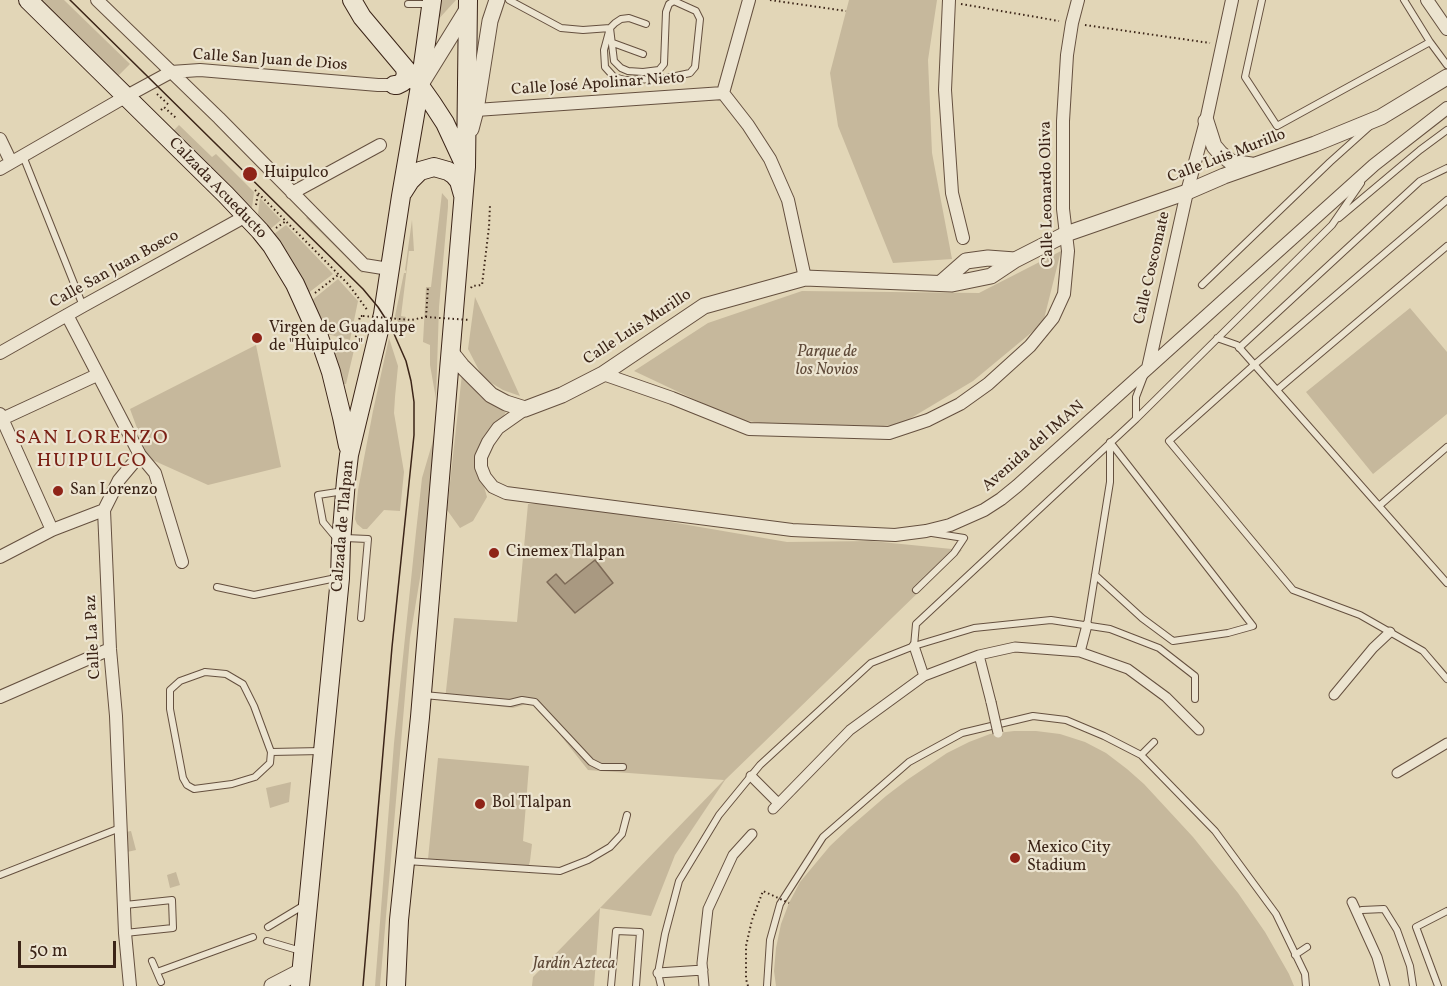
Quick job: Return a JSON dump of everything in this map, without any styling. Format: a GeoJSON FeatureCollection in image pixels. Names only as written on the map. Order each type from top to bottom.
{"type":"FeatureCollection","features":[{"type":"Feature","properties":{"kind":"main road","name":"Calzada Acueducto"},"geometry":{"type":"LineString","coordinates":[[28,0],[246,216],[272,246],[304,302],[319,337],[340,408],[350,455]]}},
{"type":"Feature","properties":{"kind":"main road"},"geometry":{"type":"LineString","coordinates":[[356,2],[362,17],[420,86],[446,123],[466,167]]}},
{"type":"Feature","properties":{"kind":"main road","name":"Calzada de Tlalpan"},"geometry":{"type":"LineString","coordinates":[[300,979],[340,578],[345,491],[350,455],[380,326],[432,2]]}},
{"type":"Feature","properties":{"kind":"main road"},"geometry":{"type":"LineString","coordinates":[[396,986],[399,920],[421,695],[466,167],[470,3]]}},
{"type":"Feature","properties":{"kind":"main road"},"geometry":{"type":"LineString","coordinates":[[394,85],[403,82],[406,75],[405,69]]}},
{"type":"Feature","properties":{"kind":"main road"},"geometry":{"type":"LineString","coordinates":[[401,196],[414,175],[434,167],[454,175],[459,181],[463,195]]}},
{"type":"Feature","properties":{"kind":"street"},"geometry":{"type":"LineString","coordinates":[[97,0],[219,118],[364,265],[389,269]]}},
{"type":"Feature","properties":{"kind":"street"},"geometry":{"type":"LineString","coordinates":[[467,144],[476,110],[489,21],[497,0]]}},
{"type":"Feature","properties":{"kind":"street"},"geometry":{"type":"LineString","coordinates":[[749,0],[723,93],[748,125],[770,159],[788,200],[805,278]]}},
{"type":"Feature","properties":{"kind":"street"},"geometry":{"type":"LineString","coordinates":[[949,0],[945,90],[952,193],[963,238]]}},
{"type":"Feature","properties":{"kind":"street","name":"Calle Leonardo Oliva"},"geometry":{"type":"LineString","coordinates":[[603,374],[672,398],[749,429],[889,434],[928,420],[960,404],[988,384],[1030,346],[1053,318],[1064,294],[1068,251],[1063,209],[1067,55],[1078,0]]}},
{"type":"Feature","properties":{"kind":"street","name":"Calle Coscomate"},"geometry":{"type":"LineString","coordinates":[[1148,368],[1232,0]]}},
{"type":"Feature","properties":{"kind":"street"},"geometry":{"type":"LineString","coordinates":[[1427,0],[1447,29]]}},
{"type":"Feature","properties":{"kind":"street"},"geometry":{"type":"LineString","coordinates":[[420,86],[470,3]]}},
{"type":"Feature","properties":{"kind":"street","name":"Calle San Juan de Dios"},"geometry":{"type":"LineString","coordinates":[[6,166],[171,72],[200,70],[420,86]]}},
{"type":"Feature","properties":{"kind":"street","name":"Calle Luis Murillo"},"geometry":{"type":"LineString","coordinates":[[525,409],[562,395],[603,374],[704,306],[805,278],[952,284],[991,276],[1015,260],[1066,234],[1187,192],[1381,117],[1447,77]]}},
{"type":"Feature","properties":{"kind":"street","name":"Calle José Apolinar Nieto"},"geometry":{"type":"LineString","coordinates":[[476,110],[723,93]]}},
{"type":"Feature","properties":{"kind":"street","name":"Avenida del IMAN"},"geometry":{"type":"LineString","coordinates":[[525,409],[498,428],[481,457],[485,477],[493,487],[506,493],[792,530],[896,535],[926,531],[969,517],[1002,499],[1374,165],[1447,108]]}},
{"type":"Feature","properties":{"kind":"street"},"geometry":{"type":"LineString","coordinates":[[1206,121],[1214,146],[1220,153],[1231,162],[1254,165]]}},
{"type":"Feature","properties":{"kind":"street"},"geometry":{"type":"LineString","coordinates":[[0,139],[6,166]]}},
{"type":"Feature","properties":{"kind":"street"},"geometry":{"type":"LineString","coordinates":[[292,193],[380,145]]}},
{"type":"Feature","properties":{"kind":"street","name":"Calle San Juan Bosco"},"geometry":{"type":"LineString","coordinates":[[0,353],[246,216]]}},
{"type":"Feature","properties":{"kind":"street"},"geometry":{"type":"LineString","coordinates":[[67,315],[140,455],[154,473],[182,562]]}},
{"type":"Feature","properties":{"kind":"street"},"geometry":{"type":"LineString","coordinates":[[450,351],[491,395],[525,409]]}},
{"type":"Feature","properties":{"kind":"street"},"geometry":{"type":"LineString","coordinates":[[52,530],[1,416],[97,375]]}},
{"type":"Feature","properties":{"kind":"street","name":"Calle La Paz"},"geometry":{"type":"LineString","coordinates":[[130,986],[125,933],[104,510],[119,480],[140,455]]}},
{"type":"Feature","properties":{"kind":"street"},"geometry":{"type":"LineString","coordinates":[[0,557],[52,530],[104,510]]}},
{"type":"Feature","properties":{"kind":"street"},"geometry":{"type":"LineString","coordinates":[[1080,652],[1087,625]]}},
{"type":"Feature","properties":{"kind":"street"},"geometry":{"type":"LineString","coordinates":[[1334,695],[1373,648],[1390,632]]}},
{"type":"Feature","properties":{"kind":"street"},"geometry":{"type":"LineString","coordinates":[[914,646],[924,675]]}},
{"type":"Feature","properties":{"kind":"street"},"geometry":{"type":"LineString","coordinates":[[751,776],[776,806],[850,730],[924,675],[979,655],[1015,647],[1080,652],[1128,669],[1166,697],[1198,730]]}},
{"type":"Feature","properties":{"kind":"street"},"geometry":{"type":"LineString","coordinates":[[0,697],[110,649]]}},
{"type":"Feature","properties":{"kind":"street"},"geometry":{"type":"LineString","coordinates":[[979,655],[998,733]]}},
{"type":"Feature","properties":{"kind":"street"},"geometry":{"type":"LineString","coordinates":[[1397,773],[1447,743]]}},
{"type":"Feature","properties":{"kind":"street"},"geometry":{"type":"LineString","coordinates":[[704,986],[702,963],[708,909],[734,855],[752,834]]}},
{"type":"Feature","properties":{"kind":"street"},"geometry":{"type":"LineString","coordinates":[[1352,902],[1377,957],[1385,986]]}},
{"type":"Feature","properties":{"kind":"street"},"geometry":{"type":"LineString","coordinates":[[658,973],[703,970]]}},
{"type":"Feature","properties":{"kind":"street"},"geometry":{"type":"LineString","coordinates":[[272,986],[300,979]]}},
{"type":"Feature","properties":{"kind":"lane"},"geometry":{"type":"LineString","coordinates":[[509,0],[561,28],[583,30],[610,28],[621,19],[629,18],[646,24]]}},
{"type":"Feature","properties":{"kind":"lane"},"geometry":{"type":"LineString","coordinates":[[1262,0],[1245,77],[1277,126],[1430,42]]}},
{"type":"Feature","properties":{"kind":"lane"},"geometry":{"type":"LineString","coordinates":[[1404,0],[1447,65]]}},
{"type":"Feature","properties":{"kind":"lane"},"geometry":{"type":"LineString","coordinates":[[610,28],[604,50],[605,67],[614,76],[625,80],[662,79],[690,73],[695,67],[700,19],[696,11],[674,1],[669,4],[666,12],[664,64],[665,71],[671,77]]}},
{"type":"Feature","properties":{"kind":"lane"},"geometry":{"type":"LineString","coordinates":[[408,4],[432,2]]}},
{"type":"Feature","properties":{"kind":"lane"},"geometry":{"type":"LineString","coordinates":[[610,28],[614,61],[621,68],[643,72],[659,70],[664,64]]}},
{"type":"Feature","properties":{"kind":"lane"},"geometry":{"type":"LineString","coordinates":[[613,46],[643,54]]}},
{"type":"Feature","properties":{"kind":"lane"},"geometry":{"type":"LineString","coordinates":[[1202,285],[1330,162],[1381,117]]}},
{"type":"Feature","properties":{"kind":"lane"},"geometry":{"type":"LineString","coordinates":[[914,646],[916,624],[1136,419],[1332,225],[1447,130]]}},
{"type":"Feature","properties":{"kind":"lane"},"geometry":{"type":"LineString","coordinates":[[23,156],[83,306]]}},
{"type":"Feature","properties":{"kind":"lane"},"geometry":{"type":"LineString","coordinates":[[1332,225],[1374,165]]}},
{"type":"Feature","properties":{"kind":"lane"},"geometry":{"type":"LineString","coordinates":[[1239,348],[1420,181],[1447,168]]}},
{"type":"Feature","properties":{"kind":"lane"},"geometry":{"type":"LineString","coordinates":[[1447,200],[1169,441],[1293,590],[1360,615],[1423,651],[1447,679]]}},
{"type":"Feature","properties":{"kind":"lane"},"geometry":{"type":"LineString","coordinates":[[1277,390],[1447,246]]}},
{"type":"Feature","properties":{"kind":"lane"},"geometry":{"type":"LineString","coordinates":[[1217,338],[1237,345],[1447,583]]}},
{"type":"Feature","properties":{"kind":"lane"},"geometry":{"type":"LineString","coordinates":[[1136,419],[1136,397],[1148,368]]}},
{"type":"Feature","properties":{"kind":"lane"},"geometry":{"type":"LineString","coordinates":[[1087,625],[1110,482],[1110,442]]}},
{"type":"Feature","properties":{"kind":"lane"},"geometry":{"type":"LineString","coordinates":[[1095,575],[1142,618],[1173,641],[1228,633],[1252,626],[1110,442]]}},
{"type":"Feature","properties":{"kind":"lane"},"geometry":{"type":"LineString","coordinates":[[1379,506],[1447,447]]}},
{"type":"Feature","properties":{"kind":"lane"},"geometry":{"type":"LineString","coordinates":[[345,491],[318,495],[323,522],[341,541],[368,539],[361,618]]}},
{"type":"Feature","properties":{"kind":"lane"},"geometry":{"type":"LineString","coordinates":[[916,590],[954,553],[964,538],[926,531]]}},
{"type":"Feature","properties":{"kind":"lane"},"geometry":{"type":"LineString","coordinates":[[217,587],[254,595],[340,578]]}},
{"type":"Feature","properties":{"kind":"lane"},"geometry":{"type":"LineString","coordinates":[[661,986],[658,973],[665,934],[679,881],[719,815],[760,765],[871,663],[914,646],[974,627],[1052,620],[1110,629],[1159,648],[1195,676],[1195,699]]}},
{"type":"Feature","properties":{"kind":"lane"},"geometry":{"type":"LineString","coordinates":[[205,672],[226,675],[243,684],[271,752],[270,763],[255,777],[232,784],[194,789],[187,785],[183,778],[170,709],[170,690],[180,681],[205,672]]}},
{"type":"Feature","properties":{"kind":"lane"},"geometry":{"type":"LineString","coordinates":[[421,695],[535,702],[591,762],[601,767],[623,767]]}},
{"type":"Feature","properties":{"kind":"lane"},"geometry":{"type":"LineString","coordinates":[[767,986],[770,940],[780,904],[823,837],[909,762],[962,733],[1033,716],[1066,720],[1141,755],[1215,831],[1276,914],[1305,974],[1306,986]]}},
{"type":"Feature","properties":{"kind":"lane"},"geometry":{"type":"LineString","coordinates":[[1141,755],[1154,742]]}},
{"type":"Feature","properties":{"kind":"lane"},"geometry":{"type":"LineString","coordinates":[[271,752],[323,751]]}},
{"type":"Feature","properties":{"kind":"lane"},"geometry":{"type":"LineString","coordinates":[[405,861],[560,871],[588,860],[610,847],[622,834],[627,815]]}},
{"type":"Feature","properties":{"kind":"lane"},"geometry":{"type":"LineString","coordinates":[[0,875],[120,828]]}},
{"type":"Feature","properties":{"kind":"lane"},"geometry":{"type":"LineString","coordinates":[[124,905],[172,900],[173,928],[125,933]]}},
{"type":"Feature","properties":{"kind":"lane"},"geometry":{"type":"LineString","coordinates":[[268,927],[309,902]]}},
{"type":"Feature","properties":{"kind":"lane"},"geometry":{"type":"LineString","coordinates":[[1362,910],[1384,909],[1397,930],[1410,966],[1413,986]]}},
{"type":"Feature","properties":{"kind":"lane"},"geometry":{"type":"LineString","coordinates":[[1438,986],[1416,927],[1447,911]]}},
{"type":"Feature","properties":{"kind":"lane"},"geometry":{"type":"LineString","coordinates":[[612,986],[616,930],[640,933],[636,986]]}},
{"type":"Feature","properties":{"kind":"lane"},"geometry":{"type":"LineString","coordinates":[[157,972],[253,937]]}},
{"type":"Feature","properties":{"kind":"lane"},"geometry":{"type":"LineString","coordinates":[[267,941],[303,951]]}},
{"type":"Feature","properties":{"kind":"lane"},"geometry":{"type":"LineString","coordinates":[[1295,955],[1307,947]]}},
{"type":"Feature","properties":{"kind":"lane"},"geometry":{"type":"LineString","coordinates":[[152,961],[161,982]]}},
{"type":"Feature","properties":{"kind":"path"},"geometry":{"type":"LineString","coordinates":[[770,0],[846,11]]}},
{"type":"Feature","properties":{"kind":"path"},"geometry":{"type":"LineString","coordinates":[[148,85],[170,106]]}},
{"type":"Feature","properties":{"kind":"path"},"geometry":{"type":"LineString","coordinates":[[255,190],[358,296],[380,326]]}},
{"type":"Feature","properties":{"kind":"path"},"geometry":{"type":"LineString","coordinates":[[471,286],[482,285],[490,206]]}},
{"type":"Feature","properties":{"kind":"path"},"geometry":{"type":"LineString","coordinates":[[304,302],[338,275]]}},
{"type":"Feature","properties":{"kind":"path"},"geometry":{"type":"LineString","coordinates":[[426,317],[428,287]]}},
{"type":"Feature","properties":{"kind":"path"},"geometry":{"type":"LineString","coordinates":[[354,346],[360,316],[411,320],[426,317],[470,321]]}},
{"type":"Feature","properties":{"kind":"path"},"geometry":{"type":"LineString","coordinates":[[319,337],[374,352]]}},
{"type":"Feature","properties":{"kind":"path"},"geometry":{"type":"LineString","coordinates":[[748,986],[746,946],[752,920],[763,891],[789,903]]}},
{"type":"Feature","properties":{"kind":"green space"},"geometry":{"type":"Polygon","coordinates":[[[40,0],[64,0],[130,64],[117,77],[40,0]]]}},
{"type":"Feature","properties":{"kind":"green space"},"geometry":{"type":"Polygon","coordinates":[[[437,0],[456,0],[435,23],[437,0]]]}},
{"type":"Feature","properties":{"kind":"green space"},"geometry":{"type":"Polygon","coordinates":[[[849,0],[937,0],[928,60],[932,153],[952,259],[893,263],[838,126],[830,73],[849,0]]]}},
{"type":"Feature","properties":{"kind":"green space"},"geometry":{"type":"Polygon","coordinates":[[[179,125],[212,157],[216,154],[254,192],[252,208],[173,131],[179,125]]]}},
{"type":"Feature","properties":{"kind":"green space"},"geometry":{"type":"Polygon","coordinates":[[[442,193],[448,200],[448,207],[439,307],[436,399],[430,365],[430,345],[423,342],[426,287],[431,287],[442,193]]]}},
{"type":"Feature","properties":{"kind":"green space"},"geometry":{"type":"Polygon","coordinates":[[[260,198],[281,220],[268,231],[258,214],[260,198]]]}},
{"type":"Feature","properties":{"kind":"green space"},"geometry":{"type":"Polygon","coordinates":[[[308,216],[363,272],[362,273],[306,218],[308,216]]]}},
{"type":"Feature","properties":{"kind":"green space"},"geometry":{"type":"Polygon","coordinates":[[[412,220],[414,251],[409,251],[401,316],[406,317],[404,333],[395,316],[404,273],[406,273],[412,220]]]}},
{"type":"Feature","properties":{"kind":"green space"},"geometry":{"type":"Polygon","coordinates":[[[286,225],[333,274],[307,294],[270,237],[286,225]]]}},
{"type":"Feature","properties":{"kind":"green space","name":"Parque de los Novios"},"geometry":{"type":"Polygon","coordinates":[[[1061,251],[1043,323],[973,381],[901,424],[821,433],[736,419],[634,371],[708,323],[802,291],[979,293],[1061,251]]]}},
{"type":"Feature","properties":{"kind":"green space"},"geometry":{"type":"Polygon","coordinates":[[[338,279],[358,301],[350,340],[327,334],[311,301],[338,279]]]}},
{"type":"Feature","properties":{"kind":"green space"},"geometry":{"type":"Polygon","coordinates":[[[475,297],[520,396],[503,390],[483,378],[468,349],[475,297]]]}},
{"type":"Feature","properties":{"kind":"green space"},"geometry":{"type":"Polygon","coordinates":[[[1410,308],[1447,352],[1447,414],[1373,474],[1306,392],[1410,308]]]}},
{"type":"Feature","properties":{"kind":"green space"},"geometry":{"type":"Polygon","coordinates":[[[389,338],[398,366],[394,413],[404,472],[400,511],[384,510],[367,529],[363,529],[355,519],[358,490],[389,338]]]}},
{"type":"Feature","properties":{"kind":"green space"},"geometry":{"type":"Polygon","coordinates":[[[330,343],[354,350],[346,384],[342,384],[330,343]]]}},
{"type":"Feature","properties":{"kind":"green space"},"geometry":{"type":"Polygon","coordinates":[[[256,345],[281,467],[208,485],[148,458],[130,409],[256,345]]]}},
{"type":"Feature","properties":{"kind":"green space"},"geometry":{"type":"Polygon","coordinates":[[[462,374],[481,397],[507,410],[477,462],[487,497],[473,521],[460,528],[447,510],[462,374]]]}},
{"type":"Feature","properties":{"kind":"green space"},"geometry":{"type":"Polygon","coordinates":[[[437,420],[423,560],[410,638],[380,986],[375,986],[394,743],[416,532],[422,478],[437,420]]]}},
{"type":"Feature","properties":{"kind":"green space"},"geometry":{"type":"Polygon","coordinates":[[[528,504],[566,504],[787,542],[871,541],[962,550],[725,780],[675,855],[651,916],[600,908],[724,780],[588,770],[534,702],[513,708],[445,700],[454,618],[517,622],[528,504]]]}},
{"type":"Feature","properties":{"kind":"green space","name":"Mexico City Stadium"},"geometry":{"type":"Polygon","coordinates":[[[1014,731],[1060,734],[1085,742],[1106,753],[1144,784],[1193,837],[1238,893],[1265,932],[1294,986],[776,986],[774,971],[776,948],[781,924],[789,903],[800,882],[830,846],[886,796],[947,753],[990,734],[1014,731]]]}},
{"type":"Feature","properties":{"kind":"green space","name":"Bol Tlalpan"},"geometry":{"type":"Polygon","coordinates":[[[438,758],[529,766],[523,841],[532,844],[528,868],[428,859],[438,758]]]}},
{"type":"Feature","properties":{"kind":"green space"},"geometry":{"type":"Polygon","coordinates":[[[291,782],[289,802],[270,808],[266,788],[291,782]]]}},
{"type":"Feature","properties":{"kind":"green space"},"geometry":{"type":"Polygon","coordinates":[[[131,831],[136,850],[127,852],[126,832],[131,831]]]}},
{"type":"Feature","properties":{"kind":"green space"},"geometry":{"type":"Polygon","coordinates":[[[176,872],[180,885],[170,888],[167,875],[176,872]]]}},
{"type":"Feature","properties":{"kind":"green space","name":"Jardín Azteca"},"geometry":{"type":"Polygon","coordinates":[[[600,908],[594,986],[532,986],[533,977],[600,908]]]}},
{"type":"Feature","properties":{"kind":"shaded area"},"geometry":{"type":"Polygon","coordinates":[[[595,560],[613,583],[575,613],[547,582],[556,574],[565,584],[595,560]]]}},
{"type":"Feature","properties":{"kind":"tram line"},"geometry":{"type":"LineString","coordinates":[[70,0],[363,289],[391,327],[406,361],[414,402],[414,435],[392,647],[363,986]]}},
{"type":"Feature","properties":{"kind":"place","name":"Huipulco"},"geometry":{"type":"Point","coordinates":[250,174]}},
{"type":"Feature","properties":{"kind":"place","name":"Virgen de Guadalupe de \"Huipulco\""},"geometry":{"type":"Point","coordinates":[257,338]}},
{"type":"Feature","properties":{"kind":"place","name":"San Lorenzo"},"geometry":{"type":"Point","coordinates":[58,491]}},
{"type":"Feature","properties":{"kind":"place","name":"Cinemex Tlalpan"},"geometry":{"type":"Point","coordinates":[494,553]}},
{"type":"Feature","properties":{"kind":"place","name":"Bol Tlalpan"},"geometry":{"type":"Point","coordinates":[480,804]}},
{"type":"Feature","properties":{"kind":"place","name":"Mexico City Stadium"},"geometry":{"type":"Point","coordinates":[1015,858]}},
{"type":"Feature","properties":{"kind":"district","name":"SAN LORENZO HUIPULCO"},"geometry":{"type":"Point","coordinates":[92,450]}}]}
